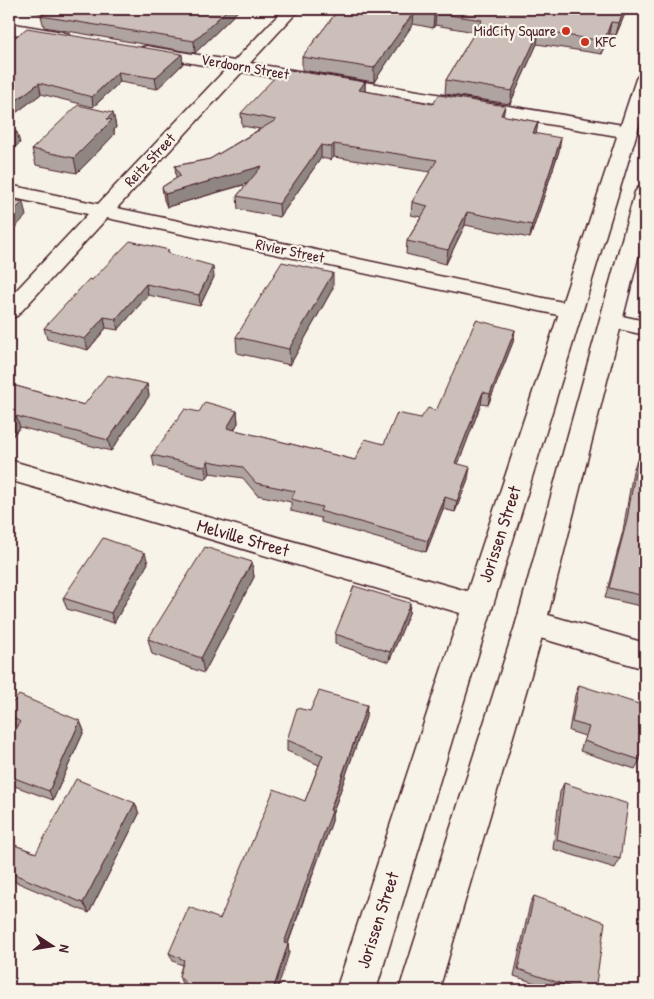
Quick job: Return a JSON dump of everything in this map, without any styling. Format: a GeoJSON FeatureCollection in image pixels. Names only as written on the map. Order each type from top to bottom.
{"type":"FeatureCollection","features":[{"type":"Feature","properties":{"kind":"street","name":"Reitz Street"},"geometry":{"type":"LineString","coordinates":[[9,311],[292,9]]}},
{"type":"Feature","properties":{"kind":"street"},"geometry":{"type":"LineString","coordinates":[[9,28],[74,39]]}},
{"type":"Feature","properties":{"kind":"street","name":"Verdoorn Street"},"geometry":{"type":"LineString","coordinates":[[131,48],[629,132]]}},
{"type":"Feature","properties":{"kind":"street","name":"Jorissen Street"},"geometry":{"type":"LineString","coordinates":[[356,990],[477,606],[644,88]]}},
{"type":"Feature","properties":{"kind":"street","name":"Rivier Street"},"geometry":{"type":"LineString","coordinates":[[9,191],[572,311]]}},
{"type":"Feature","properties":{"kind":"street"},"geometry":{"type":"LineString","coordinates":[[419,990],[531,623],[613,321],[645,192]]}},
{"type":"Feature","properties":{"kind":"street"},"geometry":{"type":"LineString","coordinates":[[613,321],[645,328]]}},
{"type":"Feature","properties":{"kind":"street","name":"Melville Street"},"geometry":{"type":"LineString","coordinates":[[9,470],[477,606]]}},
{"type":"Feature","properties":{"kind":"street"},"geometry":{"type":"LineString","coordinates":[[531,623],[645,656]]}},
{"type":"Feature","properties":{"kind":"building"},"geometry":{"type":"Polygon","coordinates":[[[51,9],[228,9],[194,41],[41,16],[51,9]]]}},
{"type":"Feature","properties":{"kind":"building"},"geometry":{"type":"Polygon","coordinates":[[[339,9],[624,9],[619,23],[611,22],[604,41],[539,31],[512,91],[446,80],[482,20],[436,13],[434,15],[414,12],[374,68],[302,57],[339,9]]]}},
{"type":"Feature","properties":{"kind":"building"},"geometry":{"type":"Polygon","coordinates":[[[27,28],[182,54],[155,78],[118,72],[92,97],[39,83],[9,106],[9,42],[27,28]]]}},
{"type":"Feature","properties":{"kind":"building"},"geometry":{"type":"Polygon","coordinates":[[[290,70],[365,82],[359,90],[433,104],[439,95],[505,106],[501,115],[538,122],[533,133],[561,138],[532,225],[467,212],[448,250],[407,241],[428,206],[412,202],[437,160],[334,144],[331,147],[321,145],[279,204],[237,196],[262,166],[165,194],[162,187],[180,176],[175,166],[210,159],[276,120],[241,113],[276,76],[283,77],[290,70]]]}},
{"type":"Feature","properties":{"kind":"building"},"geometry":{"type":"Polygon","coordinates":[[[78,105],[113,113],[107,119],[112,120],[74,158],[32,149],[78,105]]]}},
{"type":"Feature","properties":{"kind":"building"},"geometry":{"type":"Polygon","coordinates":[[[9,131],[17,132],[9,139],[9,131]]]}},
{"type":"Feature","properties":{"kind":"building"},"geometry":{"type":"Polygon","coordinates":[[[9,199],[23,202],[9,216],[9,199]]]}},
{"type":"Feature","properties":{"kind":"building"},"geometry":{"type":"Polygon","coordinates":[[[130,241],[169,250],[167,253],[213,266],[199,295],[146,284],[116,319],[104,317],[85,339],[44,328],[89,279],[92,280],[130,241]]]}},
{"type":"Feature","properties":{"kind":"building"},"geometry":{"type":"Polygon","coordinates":[[[282,262],[333,273],[289,349],[236,337],[282,262]]]}},
{"type":"Feature","properties":{"kind":"building"},"geometry":{"type":"Polygon","coordinates":[[[476,320],[515,330],[490,394],[483,392],[455,463],[470,467],[457,501],[445,497],[428,541],[320,511],[322,507],[291,499],[295,491],[256,483],[242,467],[208,461],[205,467],[152,455],[185,409],[199,412],[205,402],[237,411],[227,428],[355,460],[365,439],[384,444],[397,413],[421,418],[428,408],[436,411],[476,320]]]}},
{"type":"Feature","properties":{"kind":"building"},"geometry":{"type":"Polygon","coordinates":[[[107,375],[147,384],[108,440],[16,416],[9,424],[9,384],[84,405],[107,375]]]}},
{"type":"Feature","properties":{"kind":"building"},"geometry":{"type":"Polygon","coordinates":[[[645,432],[645,596],[609,588],[627,520],[637,460],[641,460],[645,432]]]}},
{"type":"Feature","properties":{"kind":"building"},"geometry":{"type":"Polygon","coordinates":[[[103,538],[145,553],[111,613],[63,598],[103,538]]]}},
{"type":"Feature","properties":{"kind":"building"},"geometry":{"type":"Polygon","coordinates":[[[205,547],[252,562],[201,658],[148,639],[205,547]]]}},
{"type":"Feature","properties":{"kind":"building"},"geometry":{"type":"Polygon","coordinates":[[[354,586],[410,603],[390,652],[335,634],[354,586]]]}},
{"type":"Feature","properties":{"kind":"building"},"geometry":{"type":"Polygon","coordinates":[[[579,685],[645,706],[645,730],[640,760],[584,741],[589,727],[572,722],[579,685]]]}},
{"type":"Feature","properties":{"kind":"building"},"geometry":{"type":"Polygon","coordinates":[[[319,691],[367,705],[330,810],[332,811],[284,943],[288,944],[273,990],[187,990],[188,986],[179,976],[184,960],[169,953],[189,907],[220,919],[274,789],[305,801],[323,755],[287,740],[297,708],[310,711],[319,691]]]}},
{"type":"Feature","properties":{"kind":"building"},"geometry":{"type":"Polygon","coordinates":[[[19,695],[80,721],[49,791],[9,776],[9,737],[20,722],[9,715],[9,707],[19,695]]]}},
{"type":"Feature","properties":{"kind":"building"},"geometry":{"type":"Polygon","coordinates":[[[76,779],[135,803],[83,903],[9,872],[9,843],[36,853],[76,779]]]}},
{"type":"Feature","properties":{"kind":"building"},"geometry":{"type":"Polygon","coordinates":[[[564,783],[628,804],[620,859],[557,840],[564,783]]]}},
{"type":"Feature","properties":{"kind":"building"},"geometry":{"type":"Polygon","coordinates":[[[534,896],[605,922],[595,990],[580,990],[518,969],[534,896]]]}},
{"type":"Feature","properties":{"kind":"place","name":"MidCity Square"},"geometry":{"type":"Point","coordinates":[566,31]}},
{"type":"Feature","properties":{"kind":"place","name":"KFC"},"geometry":{"type":"Point","coordinates":[585,42]}}]}
